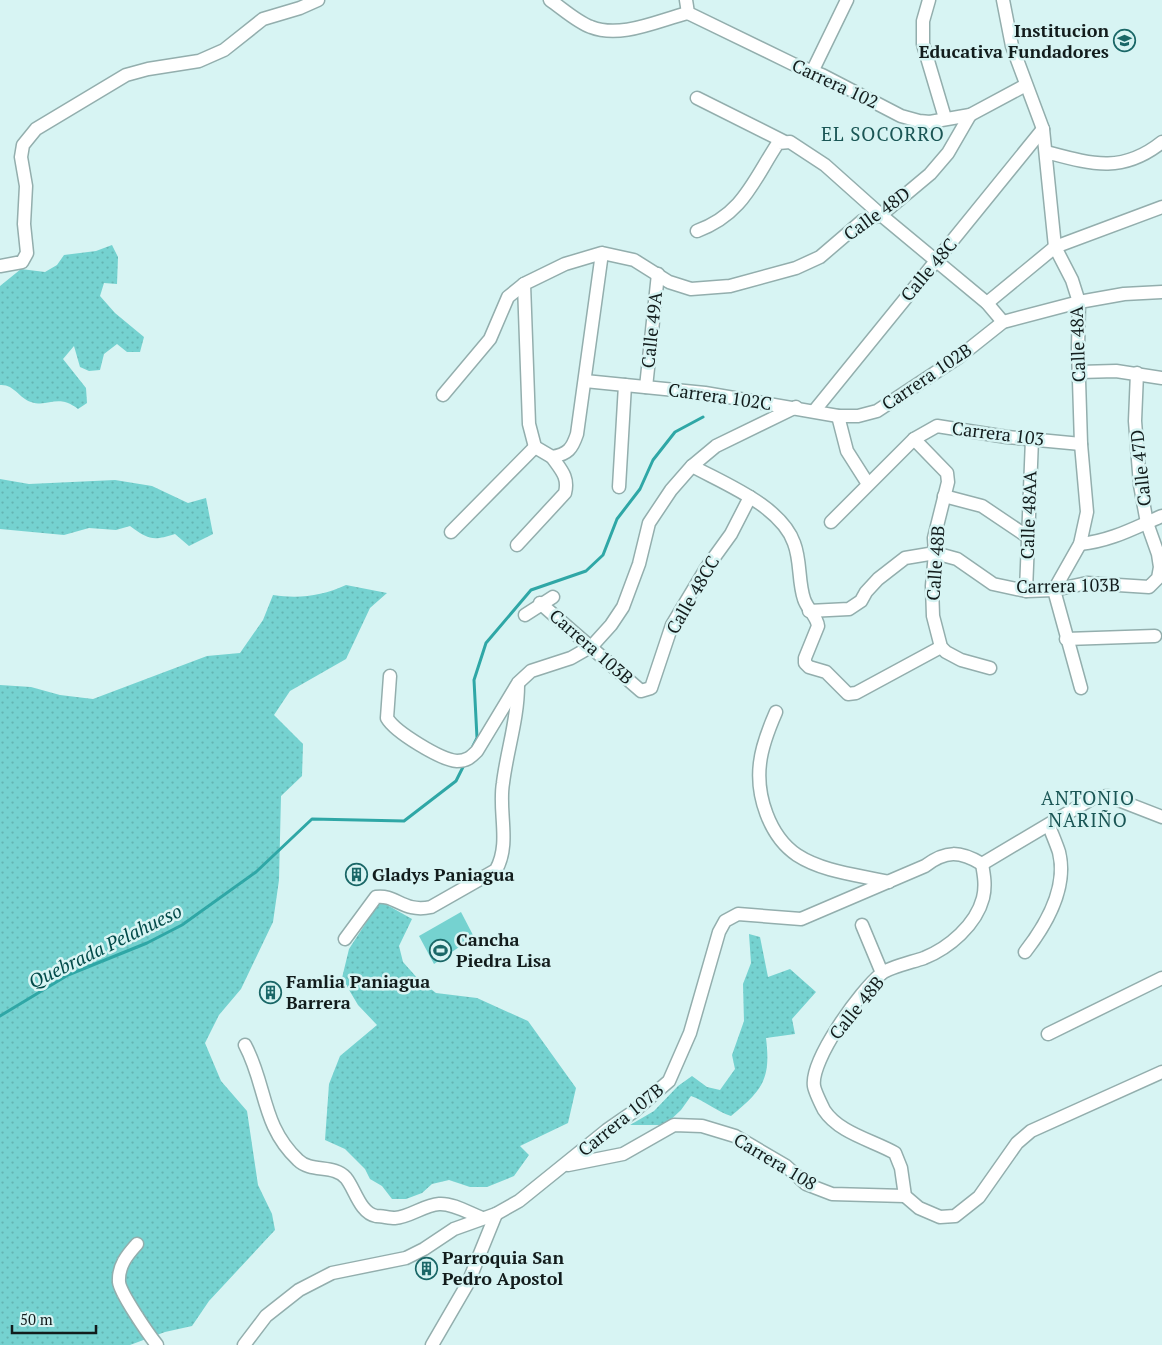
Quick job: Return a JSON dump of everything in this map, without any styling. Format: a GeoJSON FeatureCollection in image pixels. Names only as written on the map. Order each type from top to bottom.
{"type":"FeatureCollection","features":[{"type":"Feature","properties":{"kind":"street"},"geometry":{"type":"LineString","coordinates":[[0,266],[22,262],[27,252],[24,224],[26,186],[21,158],[23,145],[36,129],[126,76],[148,69],[199,61],[224,50],[262,18],[300,8],[318,0]]}},
{"type":"Feature","properties":{"kind":"street"},"geometry":{"type":"LineString","coordinates":[[550,0],[590,27],[606,32],[620,31],[687,6]]}},
{"type":"Feature","properties":{"kind":"street"},"geometry":{"type":"LineString","coordinates":[[812,72],[847,0]]}},
{"type":"Feature","properties":{"kind":"street"},"geometry":{"type":"LineString","coordinates":[[929,0],[923,21],[923,44],[945,118]]}},
{"type":"Feature","properties":{"kind":"street","name":"Calle 48A"},"geometry":{"type":"LineString","coordinates":[[1003,0],[1012,46],[1043,129],[1055,247],[1072,280],[1078,302],[1081,444],[1087,512],[1080,544],[1054,590]]}},
{"type":"Feature","properties":{"kind":"street","name":"Carrera 102"},"geometry":{"type":"LineString","coordinates":[[687,6],[793,64],[910,119],[930,122],[970,115],[1026,85]]}},
{"type":"Feature","properties":{"kind":"street"},"geometry":{"type":"LineString","coordinates":[[697,98],[778,145],[790,142],[825,165],[881,215],[987,303],[1003,322]]}},
{"type":"Feature","properties":{"kind":"street","name":"Calle 48D"},"geometry":{"type":"LineString","coordinates":[[602,253],[634,260],[669,282],[691,289],[714,288],[747,282],[796,268],[820,257],[862,221],[881,215],[930,174],[948,153],[970,115]]}},
{"type":"Feature","properties":{"kind":"street","name":"Calle 48C"},"geometry":{"type":"LineString","coordinates":[[815,410],[1043,129]]}},
{"type":"Feature","properties":{"kind":"street"},"geometry":{"type":"LineString","coordinates":[[1046,152],[1088,162],[1111,165],[1130,161],[1162,142]]}},
{"type":"Feature","properties":{"kind":"street"},"geometry":{"type":"LineString","coordinates":[[697,231],[728,216],[744,200],[778,145]]}},
{"type":"Feature","properties":{"kind":"street"},"geometry":{"type":"LineString","coordinates":[[987,303],[1055,247],[1162,207]]}},
{"type":"Feature","properties":{"kind":"street"},"geometry":{"type":"LineString","coordinates":[[443,395],[490,340],[508,297],[524,284],[552,270],[602,253],[585,381],[573,446],[563,455],[552,457]]}},
{"type":"Feature","properties":{"kind":"street","name":"Calle 49A"},"geometry":{"type":"LineString","coordinates":[[646,387],[658,274]]}},
{"type":"Feature","properties":{"kind":"street"},"geometry":{"type":"LineString","coordinates":[[517,545],[565,493],[567,485],[566,476],[552,457],[535,447],[530,424],[524,284]]}},
{"type":"Feature","properties":{"kind":"street","name":"Carrera 102B"},"geometry":{"type":"LineString","coordinates":[[815,410],[838,416],[858,416],[877,411],[959,357],[1003,322],[1078,302],[1124,294],[1162,292]]}},
{"type":"Feature","properties":{"kind":"street"},"geometry":{"type":"LineString","coordinates":[[1079,372],[1116,371],[1162,378]]}},
{"type":"Feature","properties":{"kind":"street","name":"Calle 47D"},"geometry":{"type":"LineString","coordinates":[[1137,373],[1137,454],[1147,523],[1158,554],[1160,567],[1158,578],[1149,587]]}},
{"type":"Feature","properties":{"kind":"street","name":"Carrera 102C"},"geometry":{"type":"LineString","coordinates":[[585,381],[646,387],[815,410]]}},
{"type":"Feature","properties":{"kind":"street"},"geometry":{"type":"LineString","coordinates":[[618,487],[624,385]]}},
{"type":"Feature","properties":{"kind":"street"},"geometry":{"type":"LineString","coordinates":[[390,676],[387,718],[390,724],[398,731],[439,755],[456,761],[470,759],[477,751],[518,683],[531,671],[572,658],[592,646],[611,625],[624,607],[639,564],[649,523],[655,510],[692,466],[716,446],[796,407]]}},
{"type":"Feature","properties":{"kind":"street"},"geometry":{"type":"LineString","coordinates":[[838,416],[847,451],[868,484]]}},
{"type":"Feature","properties":{"kind":"street","name":"Carrera 103"},"geometry":{"type":"LineString","coordinates":[[831,522],[914,439],[937,426],[1081,444]]}},
{"type":"Feature","properties":{"kind":"street","name":"Calle 48B"},"geometry":{"type":"LineString","coordinates":[[914,439],[947,473],[948,482],[934,538],[935,553],[932,586],[933,616],[941,646]]}},
{"type":"Feature","properties":{"kind":"street","name":"Calle 48AA"},"geometry":{"type":"LineString","coordinates":[[1026,591],[1032,439]]}},
{"type":"Feature","properties":{"kind":"street"},"geometry":{"type":"LineString","coordinates":[[451,532],[535,447]]}},
{"type":"Feature","properties":{"kind":"street"},"geometry":{"type":"LineString","coordinates":[[692,466],[750,497],[784,523],[794,542],[804,598],[809,611],[818,620],[818,626],[805,658],[805,663],[809,667],[826,672],[848,694],[856,693],[941,646],[953,657],[990,668]]}},
{"type":"Feature","properties":{"kind":"street"},"geometry":{"type":"LineString","coordinates":[[944,496],[982,506],[1028,537]]}},
{"type":"Feature","properties":{"kind":"street","name":"Calle 48CC"},"geometry":{"type":"LineString","coordinates":[[641,691],[651,688],[672,625],[705,570],[731,534],[750,497]]}},
{"type":"Feature","properties":{"kind":"street"},"geometry":{"type":"LineString","coordinates":[[1080,544],[1099,542],[1125,534],[1162,516]]}},
{"type":"Feature","properties":{"kind":"street"},"geometry":{"type":"LineString","coordinates":[[809,611],[849,609],[861,602],[866,592],[878,579],[905,558],[935,553]]}},
{"type":"Feature","properties":{"kind":"street","name":"Carrera 103B"},"geometry":{"type":"LineString","coordinates":[[935,553],[957,559],[993,584],[1026,591],[1054,590],[1087,583],[1149,587]]}},
{"type":"Feature","properties":{"kind":"street"},"geometry":{"type":"LineString","coordinates":[[1054,590],[1081,688]]}},
{"type":"Feature","properties":{"kind":"street"},"geometry":{"type":"LineString","coordinates":[[525,615],[540,603],[553,597]]}},
{"type":"Feature","properties":{"kind":"street","name":"Carrera 103B"},"geometry":{"type":"LineString","coordinates":[[540,603],[592,646],[641,691]]}},
{"type":"Feature","properties":{"kind":"street"},"geometry":{"type":"LineString","coordinates":[[1066,639],[1155,636]]}},
{"type":"Feature","properties":{"kind":"street"},"geometry":{"type":"LineString","coordinates":[[345,939],[376,897],[388,898],[410,908],[420,909],[432,906],[496,870],[501,860],[504,840],[503,783],[514,727],[518,683]]}},
{"type":"Feature","properties":{"kind":"street"},"geometry":{"type":"LineString","coordinates":[[776,712],[764,740],[760,763],[760,791],[770,823],[775,831],[796,854],[815,864],[889,882]]}},
{"type":"Feature","properties":{"kind":"street"},"geometry":{"type":"LineString","coordinates":[[982,864],[1049,826],[1093,798],[1108,796],[1162,817]]}},
{"type":"Feature","properties":{"kind":"street"},"geometry":{"type":"LineString","coordinates":[[1024,952],[1039,934],[1058,892],[1061,873],[1059,852],[1049,826]]}},
{"type":"Feature","properties":{"kind":"street","name":"Carrera 107B"},"geometry":{"type":"LineString","coordinates":[[244,1345],[266,1316],[299,1290],[332,1274],[406,1258],[424,1249],[454,1229],[496,1214],[519,1201],[669,1081],[690,1033],[719,932],[725,921],[738,914],[801,919],[925,866],[936,858],[952,854],[966,855],[982,864]]}},
{"type":"Feature","properties":{"kind":"street","name":"Calle 48B"},"geometry":{"type":"LineString","coordinates":[[906,1196],[900,1168],[894,1153],[843,1129],[824,1111],[814,1086],[816,1068],[823,1053],[851,1009],[882,973],[927,957],[948,945],[971,923],[983,899],[985,883],[982,864]]}},
{"type":"Feature","properties":{"kind":"street"},"geometry":{"type":"LineString","coordinates":[[862,925],[882,973]]}},
{"type":"Feature","properties":{"kind":"street"},"geometry":{"type":"LineString","coordinates":[[1048,1034],[1162,978]]}},
{"type":"Feature","properties":{"kind":"street"},"geometry":{"type":"LineString","coordinates":[[245,1044],[255,1064],[269,1121],[285,1146],[299,1162],[313,1168],[339,1172],[347,1179],[367,1211],[373,1215],[395,1218],[439,1204],[450,1206],[482,1218]]}},
{"type":"Feature","properties":{"kind":"street"},"geometry":{"type":"LineString","coordinates":[[906,1196],[920,1208],[940,1217],[955,1216],[979,1198],[1017,1143],[1031,1132],[1162,1072]]}},
{"type":"Feature","properties":{"kind":"street","name":"Carrera 108"},"geometry":{"type":"LineString","coordinates":[[565,1166],[623,1154],[674,1125],[702,1126],[735,1136],[786,1166],[806,1184],[832,1194],[906,1196]]}},
{"type":"Feature","properties":{"kind":"street"},"geometry":{"type":"LineString","coordinates":[[432,1345],[468,1283],[496,1214]]}},
{"type":"Feature","properties":{"kind":"street"},"geometry":{"type":"LineString","coordinates":[[137,1244],[123,1260],[118,1282],[146,1332],[157,1345]]}},
{"type":"Feature","properties":{"kind":"shaded area"},"geometry":{"type":"Polygon","coordinates":[[[112,245],[118,257],[117,284],[104,283],[100,296],[115,313],[144,337],[140,352],[127,352],[117,344],[104,354],[100,370],[89,371],[80,367],[74,346],[63,359],[86,388],[87,403],[78,409],[71,404],[59,401],[31,402],[13,389],[0,385],[0,286],[21,269],[45,272],[57,265],[64,255],[96,251],[112,245]]]}},
{"type":"Feature","properties":{"kind":"shaded area"},"geometry":{"type":"Polygon","coordinates":[[[0,479],[29,484],[115,480],[152,486],[188,503],[206,498],[213,534],[189,546],[175,534],[161,538],[151,538],[130,526],[116,530],[89,528],[64,535],[0,529],[0,479]]]}},
{"type":"Feature","properties":{"kind":"shaded area"},"geometry":{"type":"Polygon","coordinates":[[[346,585],[387,593],[370,608],[346,659],[290,691],[274,715],[303,744],[302,776],[281,796],[279,880],[273,922],[241,989],[219,1015],[205,1043],[221,1081],[247,1111],[258,1185],[272,1214],[275,1230],[209,1301],[192,1326],[165,1332],[130,1345],[0,1345],[0,685],[31,687],[60,695],[93,699],[207,656],[240,653],[263,620],[273,595],[310,596],[346,585]]]}},
{"type":"Feature","properties":{"kind":"shaded area"},"geometry":{"type":"Polygon","coordinates":[[[380,901],[412,919],[399,946],[403,962],[419,980],[436,993],[477,998],[528,1021],[576,1088],[568,1123],[520,1146],[529,1155],[514,1176],[487,1187],[470,1187],[449,1180],[432,1184],[422,1193],[406,1199],[392,1199],[382,1186],[370,1179],[365,1169],[345,1149],[325,1140],[329,1084],[340,1056],[377,1025],[358,1005],[342,978],[349,949],[380,901]]]}},
{"type":"Feature","properties":{"kind":"shaded area","name":"Cancha Piedra Lisa"},"geometry":{"type":"Polygon","coordinates":[[[461,912],[474,937],[434,964],[419,936],[461,912]]]}},
{"type":"Feature","properties":{"kind":"shaded area"},"geometry":{"type":"Polygon","coordinates":[[[749,934],[760,937],[768,977],[790,969],[816,992],[792,1019],[795,1034],[766,1038],[767,1064],[766,1074],[762,1083],[751,1099],[731,1116],[691,1096],[681,1110],[665,1125],[630,1125],[654,1111],[678,1086],[692,1076],[707,1087],[720,1090],[735,1069],[732,1055],[744,1021],[743,984],[751,963],[749,934]]]}},
{"type":"Feature","properties":{"kind":"waterway","name":"Quebrada Pelahueso"},"geometry":{"type":"LineString","coordinates":[[473,746],[477,738],[474,680],[486,643],[531,590],[586,571],[603,555],[617,519],[640,489],[653,460],[675,432],[703,417]]}},
{"type":"Feature","properties":{"kind":"waterway","name":"Quebrada Pelahueso"},"geometry":{"type":"LineString","coordinates":[[0,1016],[68,975],[147,943],[182,925],[256,872],[312,819],[404,821],[456,781],[465,763]]}},
{"type":"Feature","properties":{"kind":"place","name":"Institucion Educativa Fundadores"},"geometry":{"type":"Point","coordinates":[1125,41]}},
{"type":"Feature","properties":{"kind":"place","name":"Gladys Paniagua"},"geometry":{"type":"Point","coordinates":[356,875]}},
{"type":"Feature","properties":{"kind":"place","name":"Cancha Piedra Lisa"},"geometry":{"type":"Point","coordinates":[440,950]}},
{"type":"Feature","properties":{"kind":"place","name":"Famlia Paniagua Barrera"},"geometry":{"type":"Point","coordinates":[270,992]}},
{"type":"Feature","properties":{"kind":"place","name":"Parroquia San Pedro Apostol"},"geometry":{"type":"Point","coordinates":[426,1268]}},
{"type":"Feature","properties":{"kind":"district","name":"EL SOCORRO"},"geometry":{"type":"Point","coordinates":[883,134]}},
{"type":"Feature","properties":{"kind":"district","name":"ANTONIO NARIÑO"},"geometry":{"type":"Point","coordinates":[1088,809]}}]}
